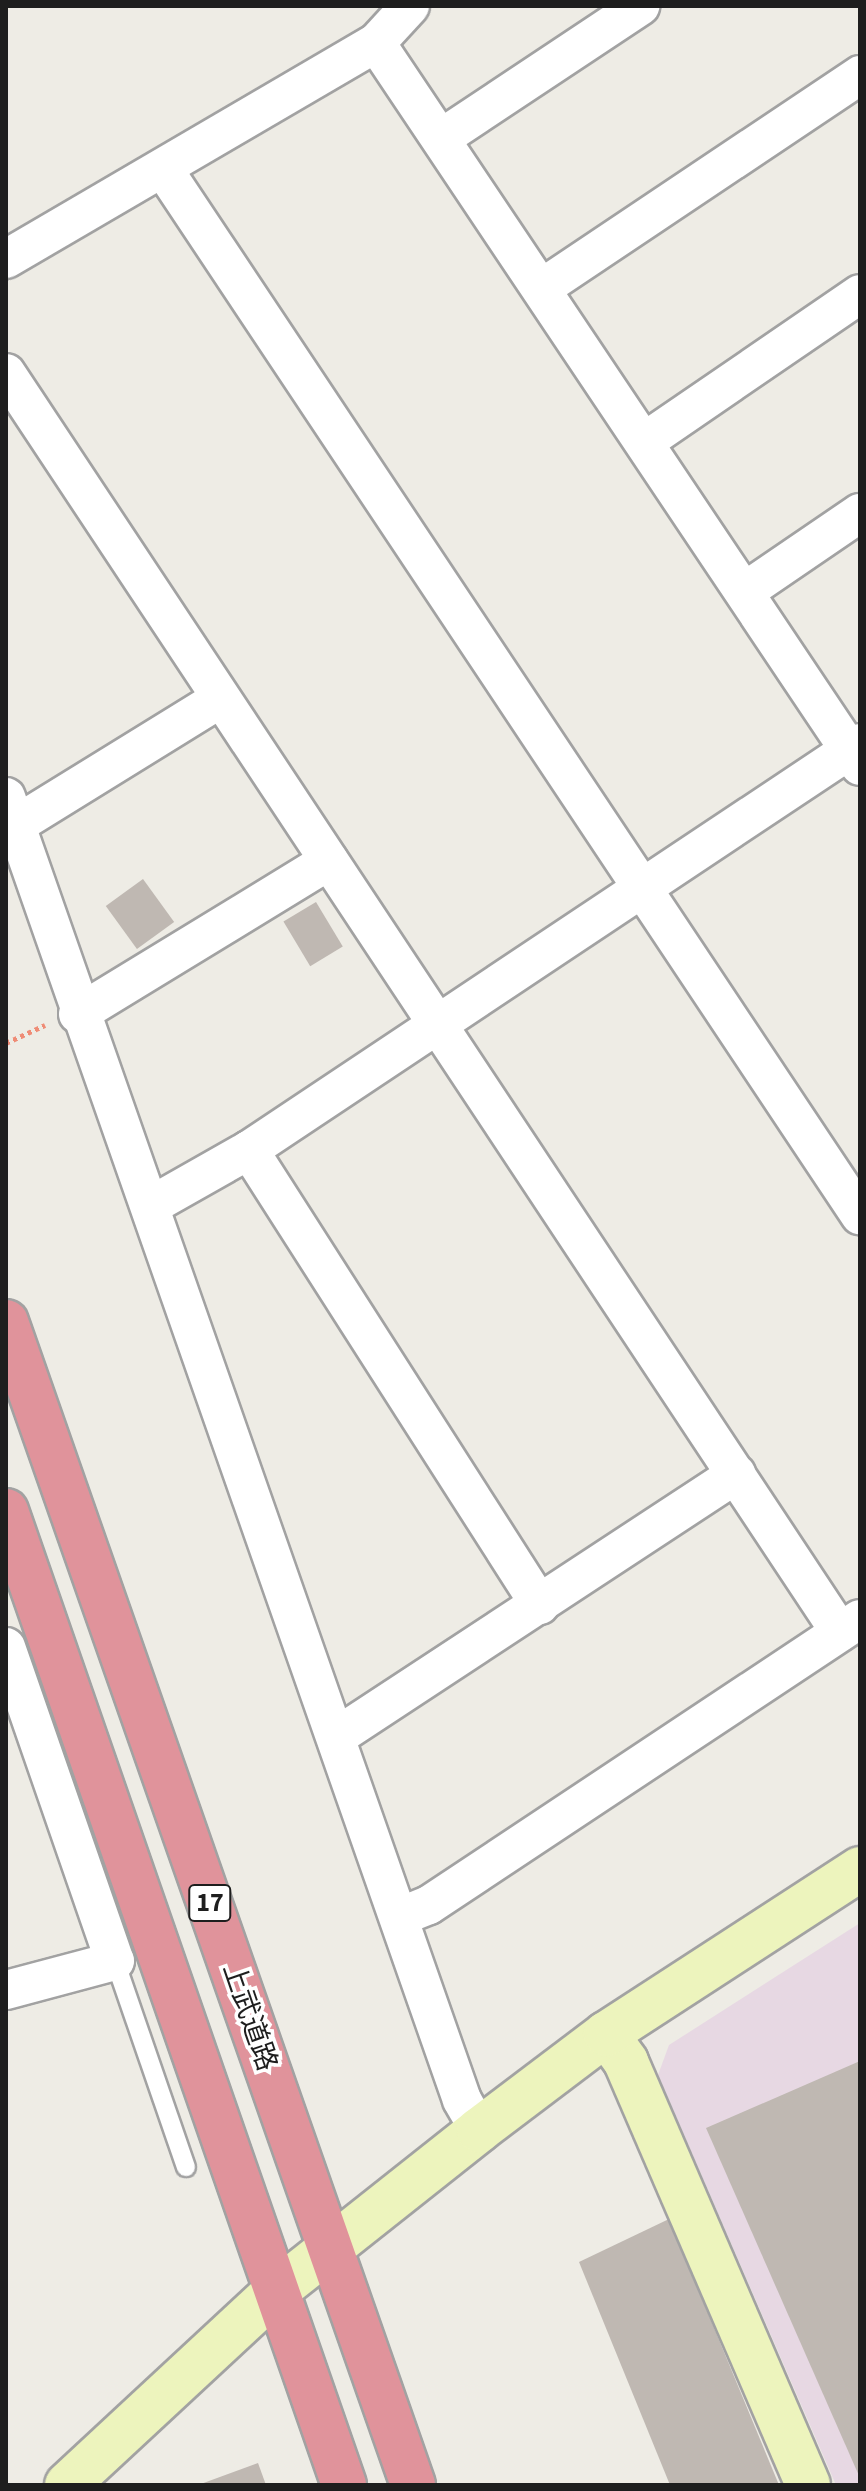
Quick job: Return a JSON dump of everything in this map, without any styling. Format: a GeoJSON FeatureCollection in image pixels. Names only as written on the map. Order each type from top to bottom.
{"type":"FeatureCollection","features":[{"type":"Feature","properties":{"kind":"highway","name":"上武道路"},"geometry":{"type":"LineString","coordinates":[[6,1322],[413,2485]]}},
{"type":"Feature","properties":{"kind":"highway","name":"17"},"geometry":{"type":"LineString","coordinates":[[6,1511],[344,2485]]}},
{"type":"Feature","properties":{"kind":"street"},"geometry":{"type":"LineString","coordinates":[[6,259],[164,170],[376,43],[410,6]]}},
{"type":"Feature","properties":{"kind":"street"},"geometry":{"type":"LineString","coordinates":[[443,137],[640,6]]}},
{"type":"Feature","properties":{"kind":"street"},"geometry":{"type":"LineString","coordinates":[[150,1206],[249,1150],[438,1024],[636,886],[856,753],[644,442],[443,137],[376,43]]}},
{"type":"Feature","properties":{"kind":"street"},"geometry":{"type":"LineString","coordinates":[[542,288],[860,75]]}},
{"type":"Feature","properties":{"kind":"street"},"geometry":{"type":"LineString","coordinates":[[164,170],[636,886],[860,1215]]}},
{"type":"Feature","properties":{"kind":"street"},"geometry":{"type":"LineString","coordinates":[[644,442],[860,294]]}},
{"type":"Feature","properties":{"kind":"street"},"geometry":{"type":"LineString","coordinates":[[6,373],[736,1474],[850,1626],[429,1905],[399,1917]]}},
{"type":"Feature","properties":{"kind":"street"},"geometry":{"type":"LineString","coordinates":[[747,590],[860,513]]}},
{"type":"Feature","properties":{"kind":"street"},"geometry":{"type":"LineString","coordinates":[[220,699],[10,819],[69,1016],[150,1206],[399,1917],[479,2130]]}},
{"type":"Feature","properties":{"kind":"street"},"geometry":{"type":"LineString","coordinates":[[69,1016],[329,861]]}},
{"type":"Feature","properties":{"kind":"street"},"geometry":{"type":"LineString","coordinates":[[249,1150],[540,1605]]}},
{"type":"Feature","properties":{"kind":"street"},"geometry":{"type":"LineString","coordinates":[[336,1737],[736,1474]]}},
{"type":"Feature","properties":{"kind":"street"},"geometry":{"type":"LineString","coordinates":[[6,1647],[115,1961],[6,1990]]}},
{"type":"Feature","properties":{"kind":"street"},"geometry":{"type":"LineString","coordinates":[[67,2485],[276,2291],[479,2130],[606,2034],[859,1873]]}},
{"type":"Feature","properties":{"kind":"street"},"geometry":{"type":"LineString","coordinates":[[606,2034],[626,2062],[808,2485]]}},
{"type":"Feature","properties":{"kind":"lane"},"geometry":{"type":"LineString","coordinates":[[115,1961],[186,2167]]}},
{"type":"Feature","properties":{"kind":"path"},"geometry":{"type":"LineString","coordinates":[[6,1043],[69,1016]]}},
{"type":"Feature","properties":{"kind":"shaded area"},"geometry":{"type":"Polygon","coordinates":[[[860,1923],[860,2485],[836,2485],[658,2075],[669,2045],[860,1923]]]}},
{"type":"Feature","properties":{"kind":"building"},"geometry":{"type":"Polygon","coordinates":[[[143,879],[174,922],[137,949],[106,906],[143,879]]]}},
{"type":"Feature","properties":{"kind":"building"},"geometry":{"type":"Polygon","coordinates":[[[316,902],[343,947],[310,966],[283,922],[316,902]]]}},
{"type":"Feature","properties":{"kind":"building"},"geometry":{"type":"Polygon","coordinates":[[[860,2061],[860,2478],[706,2128],[860,2061]]]}},
{"type":"Feature","properties":{"kind":"building"},"geometry":{"type":"Polygon","coordinates":[[[669,2219],[779,2485],[670,2485],[579,2262],[669,2219]]]}},
{"type":"Feature","properties":{"kind":"building"},"geometry":{"type":"Polygon","coordinates":[[[258,2463],[266,2485],[198,2485],[258,2463]]]}}]}
